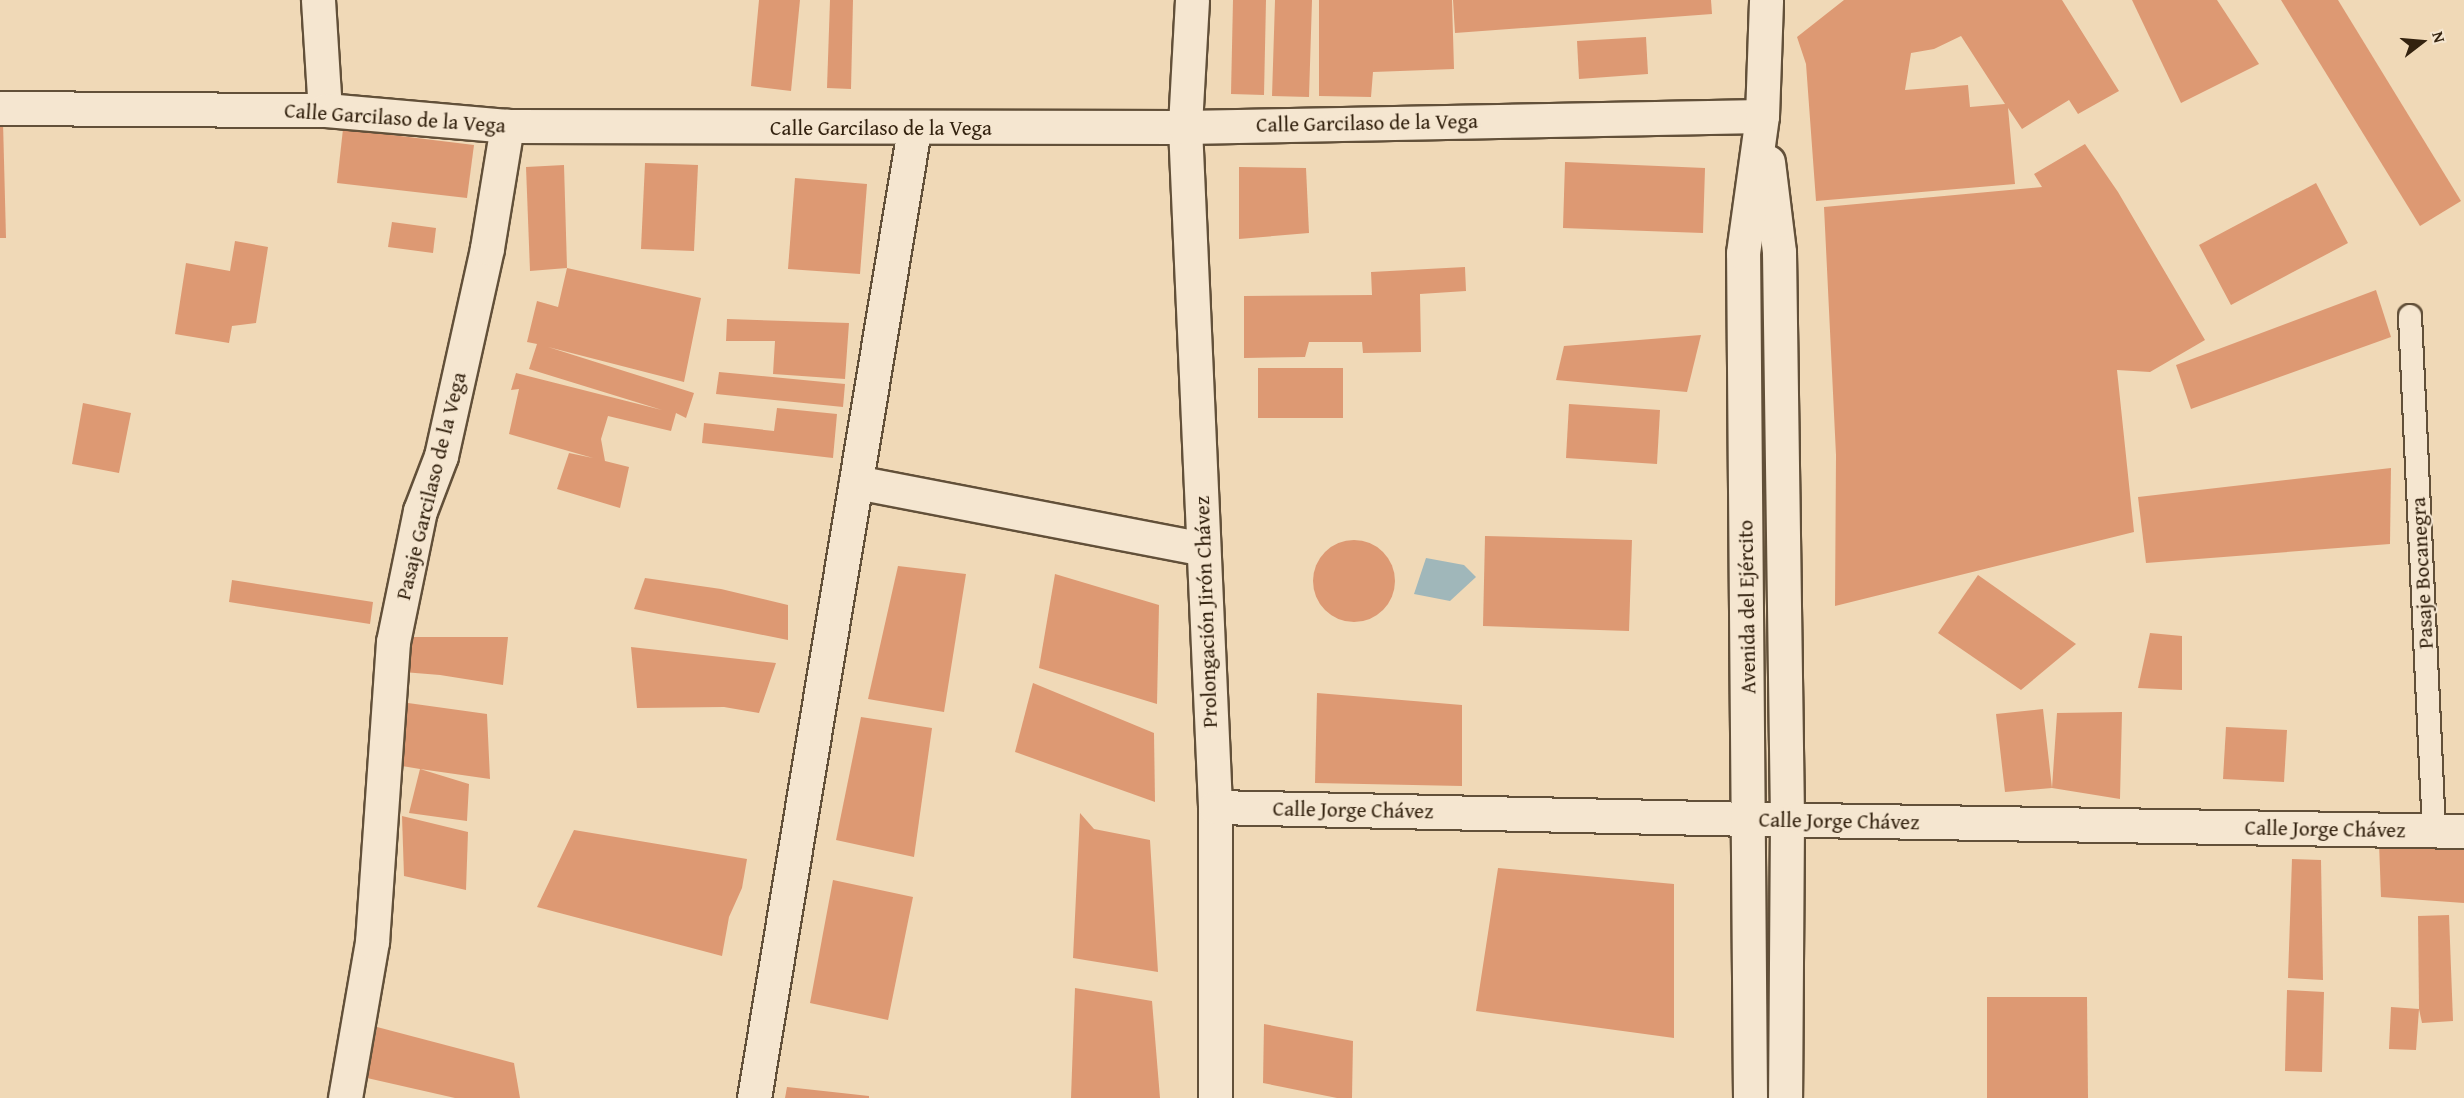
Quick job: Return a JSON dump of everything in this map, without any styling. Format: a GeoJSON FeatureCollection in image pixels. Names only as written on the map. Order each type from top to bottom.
{"type":"FeatureCollection","features":[{"type":"Feature","properties":{"kind":"street"},"geometry":{"type":"LineString","coordinates":[[318,0],[325,110]]}},
{"type":"Feature","properties":{"kind":"street","name":"Prolongación Jirón Chávez"},"geometry":{"type":"LineString","coordinates":[[1192,0],[1185,127],[1215,807],[1215,1098]]}},
{"type":"Feature","properties":{"kind":"street","name":"Avenida del Ejército"},"geometry":{"type":"LineString","coordinates":[[1750,1098],[1750,819],[1743,253],[1762,117],[1766,0]]}},
{"type":"Feature","properties":{"kind":"street","name":"Calle Garcilaso de la Vega"},"geometry":{"type":"LineString","coordinates":[[0,108],[325,110],[507,126],[914,129],[1185,127],[1762,117]]}},
{"type":"Feature","properties":{"kind":"street","name":"Avenida del Ejército"},"geometry":{"type":"LineString","coordinates":[[1762,117],[1779,252],[1787,820],[1785,1098]]}},
{"type":"Feature","properties":{"kind":"street","name":"Pasaje Garcilaso de la Vega"},"geometry":{"type":"LineString","coordinates":[[345,1098],[372,942],[393,642],[420,511],[441,456],[477,294],[507,126]]}},
{"type":"Feature","properties":{"kind":"street"},"geometry":{"type":"LineString","coordinates":[[754,1098],[914,129]]}},
{"type":"Feature","properties":{"kind":"street"},"geometry":{"type":"LineString","coordinates":[[856,482],[1203,549]]}},
{"type":"Feature","properties":{"kind":"street","name":"Calle Jorge Chávez"},"geometry":{"type":"LineString","coordinates":[[1215,807],[1787,820],[2449,831]]}},
{"type":"Feature","properties":{"kind":"lane","name":"Pasaje Bocanegra"},"geometry":{"type":"LineString","coordinates":[[2410,316],[2449,831]]}},
{"type":"Feature","properties":{"kind":"water"},"geometry":{"type":"Polygon","coordinates":[[[1426,558],[1464,565],[1476,577],[1450,601],[1414,594],[1426,558]]]}},
{"type":"Feature","properties":{"kind":"building"},"geometry":{"type":"Polygon","coordinates":[[[759,0],[800,0],[791,91],[751,86],[759,0]]]}},
{"type":"Feature","properties":{"kind":"building"},"geometry":{"type":"Polygon","coordinates":[[[830,0],[853,0],[851,89],[827,88],[830,0]]]}},
{"type":"Feature","properties":{"kind":"building"},"geometry":{"type":"Polygon","coordinates":[[[1233,0],[1266,0],[1264,95],[1231,94],[1233,0]]]}},
{"type":"Feature","properties":{"kind":"building"},"geometry":{"type":"Polygon","coordinates":[[[1275,0],[1312,0],[1309,97],[1272,96],[1275,0]]]}},
{"type":"Feature","properties":{"kind":"building"},"geometry":{"type":"Polygon","coordinates":[[[1319,0],[1452,0],[1454,69],[1373,72],[1371,97],[1319,96],[1319,0]]]}},
{"type":"Feature","properties":{"kind":"building"},"geometry":{"type":"Polygon","coordinates":[[[1453,0],[1711,0],[1712,14],[1455,33],[1453,0]]]}},
{"type":"Feature","properties":{"kind":"building"},"geometry":{"type":"Polygon","coordinates":[[[1844,0],[2062,0],[2119,91],[2078,114],[2069,100],[2022,129],[2008,108],[2015,184],[1816,201],[1806,64],[1797,37],[1844,0]],[[1961,36],[1934,49],[1911,53],[1905,90],[1968,85],[1970,107],[2005,104],[1961,36]]]}},
{"type":"Feature","properties":{"kind":"building"},"geometry":{"type":"Polygon","coordinates":[[[2132,0],[2217,0],[2259,64],[2181,103],[2132,0]]]}},
{"type":"Feature","properties":{"kind":"building"},"geometry":{"type":"Polygon","coordinates":[[[2281,0],[2338,0],[2461,201],[2420,226],[2281,0]]]}},
{"type":"Feature","properties":{"kind":"building"},"geometry":{"type":"Polygon","coordinates":[[[1646,37],[1648,74],[1579,79],[1577,41],[1646,37]]]}},
{"type":"Feature","properties":{"kind":"building"},"geometry":{"type":"Polygon","coordinates":[[[0,122],[3,122],[6,238],[0,238],[0,122]]]}},
{"type":"Feature","properties":{"kind":"building"},"geometry":{"type":"Polygon","coordinates":[[[343,129],[474,145],[467,198],[337,183],[343,129]]]}},
{"type":"Feature","properties":{"kind":"building"},"geometry":{"type":"Polygon","coordinates":[[[2085,144],[2118,192],[2205,340],[2150,372],[2117,370],[2134,532],[1835,606],[1836,455],[1824,207],[2042,187],[2034,174],[2085,144]]]}},
{"type":"Feature","properties":{"kind":"building"},"geometry":{"type":"Polygon","coordinates":[[[1565,162],[1705,168],[1703,233],[1563,228],[1565,162]]]}},
{"type":"Feature","properties":{"kind":"building"},"geometry":{"type":"Polygon","coordinates":[[[645,163],[698,165],[694,251],[641,249],[645,163]]]}},
{"type":"Feature","properties":{"kind":"building"},"geometry":{"type":"Polygon","coordinates":[[[564,165],[567,268],[530,271],[526,167],[564,165]]]}},
{"type":"Feature","properties":{"kind":"building"},"geometry":{"type":"Polygon","coordinates":[[[1239,167],[1306,168],[1309,233],[1239,239],[1239,167]]]}},
{"type":"Feature","properties":{"kind":"building"},"geometry":{"type":"Polygon","coordinates":[[[795,178],[867,184],[860,274],[788,269],[795,178]]]}},
{"type":"Feature","properties":{"kind":"building"},"geometry":{"type":"Polygon","coordinates":[[[2316,183],[2348,243],[2231,305],[2199,245],[2316,183]]]}},
{"type":"Feature","properties":{"kind":"building"},"geometry":{"type":"Polygon","coordinates":[[[392,222],[436,228],[433,253],[388,247],[392,222]]]}},
{"type":"Feature","properties":{"kind":"building"},"geometry":{"type":"Polygon","coordinates":[[[235,241],[268,247],[256,323],[232,326],[229,343],[175,334],[186,263],[230,271],[235,241]]]}},
{"type":"Feature","properties":{"kind":"building"},"geometry":{"type":"Polygon","coordinates":[[[1465,267],[1466,291],[1420,294],[1421,352],[1363,353],[1362,342],[1309,342],[1305,357],[1244,358],[1244,296],[1372,295],[1371,272],[1465,267]]]}},
{"type":"Feature","properties":{"kind":"building"},"geometry":{"type":"Polygon","coordinates":[[[567,268],[701,298],[684,382],[548,347],[694,393],[686,418],[676,413],[671,431],[608,416],[601,439],[605,461],[629,467],[620,508],[557,489],[569,453],[593,458],[509,434],[519,389],[511,390],[516,373],[662,410],[529,369],[537,344],[527,342],[537,301],[558,307],[567,268]]]}},
{"type":"Feature","properties":{"kind":"building"},"geometry":{"type":"Polygon","coordinates":[[[2376,290],[2391,337],[2191,409],[2176,365],[2376,290]]]}},
{"type":"Feature","properties":{"kind":"building"},"geometry":{"type":"Polygon","coordinates":[[[727,319],[849,323],[845,379],[773,374],[775,341],[726,341],[727,319]]]}},
{"type":"Feature","properties":{"kind":"building"},"geometry":{"type":"Polygon","coordinates":[[[1701,335],[1687,392],[1556,380],[1564,346],[1701,335]]]}},
{"type":"Feature","properties":{"kind":"building"},"geometry":{"type":"Polygon","coordinates":[[[1258,368],[1343,368],[1343,418],[1258,418],[1258,368]]]}},
{"type":"Feature","properties":{"kind":"building"},"geometry":{"type":"Polygon","coordinates":[[[719,372],[845,384],[843,407],[716,394],[719,372]]]}},
{"type":"Feature","properties":{"kind":"building"},"geometry":{"type":"Polygon","coordinates":[[[83,403],[131,413],[119,473],[72,464],[83,403]]]}},
{"type":"Feature","properties":{"kind":"building"},"geometry":{"type":"Polygon","coordinates":[[[1569,404],[1660,410],[1657,464],[1566,458],[1569,404]]]}},
{"type":"Feature","properties":{"kind":"building"},"geometry":{"type":"Polygon","coordinates":[[[777,408],[837,414],[833,458],[702,443],[704,423],[774,431],[777,408]]]}},
{"type":"Feature","properties":{"kind":"building"},"geometry":{"type":"Polygon","coordinates":[[[2391,468],[2390,544],[2146,563],[2138,497],[2391,468]]]}},
{"type":"Feature","properties":{"kind":"building"},"geometry":{"type":"Polygon","coordinates":[[[1485,536],[1632,540],[1629,631],[1483,626],[1485,536]]]}},
{"type":"Feature","properties":{"kind":"building"},"geometry":{"type":"Polygon","coordinates":[[[1354,540],[1370,544],[1383,552],[1391,565],[1395,581],[1391,597],[1383,610],[1370,618],[1354,622],[1338,618],[1325,610],[1317,597],[1313,581],[1317,565],[1325,552],[1338,544],[1354,540]]]}},
{"type":"Feature","properties":{"kind":"building"},"geometry":{"type":"Polygon","coordinates":[[[898,566],[966,574],[944,712],[868,699],[898,566]]]}},
{"type":"Feature","properties":{"kind":"building"},"geometry":{"type":"Polygon","coordinates":[[[1055,574],[1159,605],[1157,704],[1039,668],[1055,574]]]}},
{"type":"Feature","properties":{"kind":"building"},"geometry":{"type":"Polygon","coordinates":[[[1978,575],[2076,644],[2021,690],[1938,633],[1978,575]]]}},
{"type":"Feature","properties":{"kind":"building"},"geometry":{"type":"Polygon","coordinates":[[[645,578],[721,589],[788,605],[788,640],[634,609],[645,578]]]}},
{"type":"Feature","properties":{"kind":"building"},"geometry":{"type":"Polygon","coordinates":[[[232,580],[373,602],[370,624],[229,602],[232,580]]]}},
{"type":"Feature","properties":{"kind":"building"},"geometry":{"type":"Polygon","coordinates":[[[2150,633],[2182,636],[2182,690],[2138,688],[2150,633]]]}},
{"type":"Feature","properties":{"kind":"building"},"geometry":{"type":"Polygon","coordinates":[[[409,637],[508,637],[503,685],[403,672],[409,637]]]}},
{"type":"Feature","properties":{"kind":"building"},"geometry":{"type":"Polygon","coordinates":[[[631,647],[776,663],[759,713],[724,707],[637,708],[631,647]]]}},
{"type":"Feature","properties":{"kind":"building"},"geometry":{"type":"Polygon","coordinates":[[[1033,683],[1154,733],[1155,802],[1015,752],[1033,683]]]}},
{"type":"Feature","properties":{"kind":"building"},"geometry":{"type":"Polygon","coordinates":[[[1317,693],[1462,705],[1462,786],[1315,783],[1317,693]]]}},
{"type":"Feature","properties":{"kind":"building"},"geometry":{"type":"Polygon","coordinates":[[[408,703],[487,714],[490,779],[396,765],[408,703]]]}},
{"type":"Feature","properties":{"kind":"building"},"geometry":{"type":"Polygon","coordinates":[[[2043,709],[2052,788],[2005,792],[1996,714],[2043,709]]]}},
{"type":"Feature","properties":{"kind":"building"},"geometry":{"type":"Polygon","coordinates":[[[2122,712],[2120,799],[2052,788],[2057,713],[2122,712]]]}},
{"type":"Feature","properties":{"kind":"building"},"geometry":{"type":"Polygon","coordinates":[[[861,717],[932,728],[914,857],[836,840],[861,717]]]}},
{"type":"Feature","properties":{"kind":"building"},"geometry":{"type":"Polygon","coordinates":[[[2226,727],[2287,730],[2284,782],[2223,779],[2226,727]]]}},
{"type":"Feature","properties":{"kind":"building"},"geometry":{"type":"Polygon","coordinates":[[[420,769],[469,784],[467,821],[409,813],[420,769]]]}},
{"type":"Feature","properties":{"kind":"building"},"geometry":{"type":"Polygon","coordinates":[[[1080,813],[1094,829],[1150,840],[1158,972],[1073,958],[1080,813]]]}},
{"type":"Feature","properties":{"kind":"building"},"geometry":{"type":"Polygon","coordinates":[[[402,816],[468,832],[466,890],[404,876],[402,816]]]}},
{"type":"Feature","properties":{"kind":"building"},"geometry":{"type":"Polygon","coordinates":[[[574,830],[747,859],[742,888],[729,917],[722,956],[537,907],[574,830]]]}},
{"type":"Feature","properties":{"kind":"building"},"geometry":{"type":"Polygon","coordinates":[[[2379,843],[2464,843],[2464,903],[2381,897],[2379,843]]]}},
{"type":"Feature","properties":{"kind":"building"},"geometry":{"type":"Polygon","coordinates":[[[2292,859],[2321,860],[2323,980],[2288,978],[2292,859]]]}},
{"type":"Feature","properties":{"kind":"building"},"geometry":{"type":"Polygon","coordinates":[[[1498,868],[1674,884],[1674,1038],[1476,1011],[1498,868]]]}},
{"type":"Feature","properties":{"kind":"building"},"geometry":{"type":"Polygon","coordinates":[[[833,880],[913,897],[888,1020],[810,1003],[833,880]]]}},
{"type":"Feature","properties":{"kind":"building"},"geometry":{"type":"Polygon","coordinates":[[[2449,915],[2453,1021],[2422,1023],[2419,1009],[2418,916],[2449,915]]]}},
{"type":"Feature","properties":{"kind":"building"},"geometry":{"type":"Polygon","coordinates":[[[1075,988],[1152,1001],[1160,1098],[1071,1098],[1075,988]]]}},
{"type":"Feature","properties":{"kind":"building"},"geometry":{"type":"Polygon","coordinates":[[[2287,990],[2324,992],[2322,1072],[2285,1071],[2287,990]]]}},
{"type":"Feature","properties":{"kind":"building"},"geometry":{"type":"Polygon","coordinates":[[[1987,997],[2087,997],[2088,1098],[1987,1098],[1987,997]]]}},
{"type":"Feature","properties":{"kind":"building"},"geometry":{"type":"Polygon","coordinates":[[[2391,1007],[2419,1009],[2416,1050],[2389,1049],[2391,1007]]]}},
{"type":"Feature","properties":{"kind":"building"},"geometry":{"type":"Polygon","coordinates":[[[1264,1024],[1353,1041],[1352,1098],[1337,1098],[1263,1083],[1264,1024]]]}},
{"type":"Feature","properties":{"kind":"building"},"geometry":{"type":"Polygon","coordinates":[[[377,1027],[514,1063],[520,1098],[455,1098],[367,1078],[377,1027]]]}},
{"type":"Feature","properties":{"kind":"building"},"geometry":{"type":"Polygon","coordinates":[[[787,1087],[869,1096],[869,1098],[785,1098],[787,1087]]]}}]}
